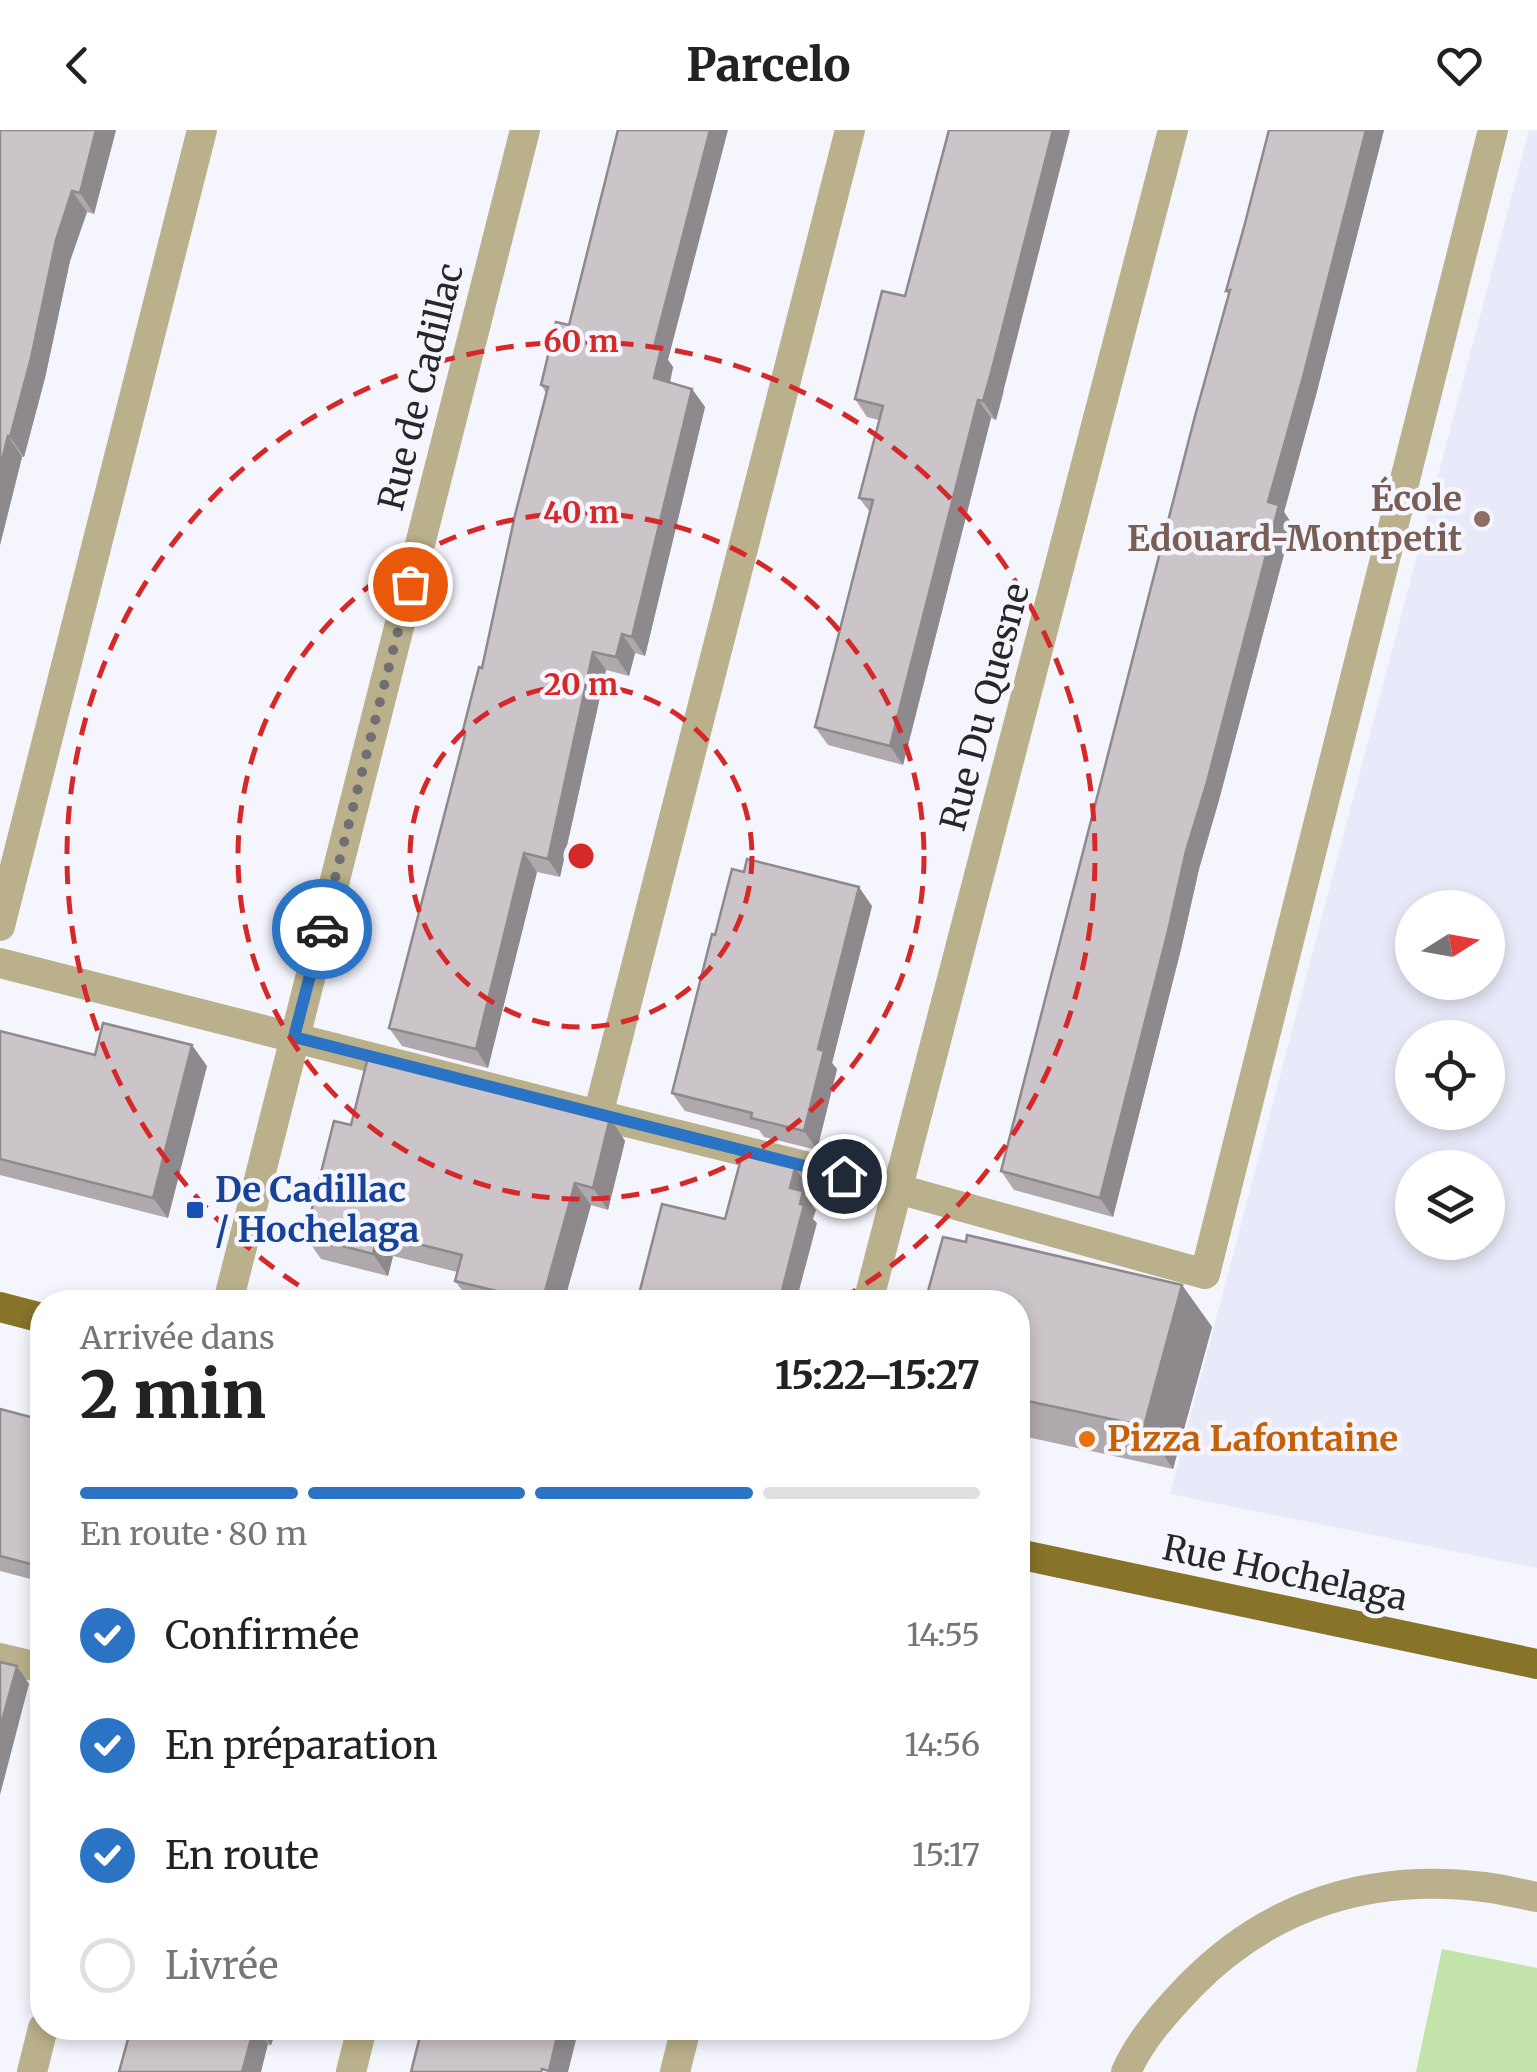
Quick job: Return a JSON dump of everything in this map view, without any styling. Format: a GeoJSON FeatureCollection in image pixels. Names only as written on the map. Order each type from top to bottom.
{"type":"FeatureCollection","features":[{"type":"Feature","properties":{"kind":"main road"},"geometry":{"type":"LineString","coordinates":[[0,1307],[30,1315]]}},
{"type":"Feature","properties":{"kind":"main road","name":"Rue Hochelaga"},"geometry":{"type":"LineString","coordinates":[[1030,1557],[1537,1664]]}},
{"type":"Feature","properties":{"kind":"street"},"geometry":{"type":"LineString","coordinates":[[0,926],[202,130]]}},
{"type":"Feature","properties":{"kind":"street","name":"Rue de Cadillac"},"geometry":{"type":"LineString","coordinates":[[231,1290],[525,130]]}},
{"type":"Feature","properties":{"kind":"street"},"geometry":{"type":"LineString","coordinates":[[598,1115],[850,130]]}},
{"type":"Feature","properties":{"kind":"street","name":"Rue Du Quesne"},"geometry":{"type":"LineString","coordinates":[[871,1290],[1173,130]]}},
{"type":"Feature","properties":{"kind":"street"},"geometry":{"type":"LineString","coordinates":[[0,963],[898,1189],[1205,1274],[1493,130]]}},
{"type":"Feature","properties":{"kind":"street"},"geometry":{"type":"LineString","coordinates":[[0,1658],[30,1665]]}},
{"type":"Feature","properties":{"kind":"street"},"geometry":{"type":"LineString","coordinates":[[1126,2072],[1164,2013],[1207,1969],[1256,1931],[1311,1904],[1365,1888],[1424,1884],[1484,1886],[1537,1898]]}},
{"type":"Feature","properties":{"kind":"street"},"geometry":{"type":"LineString","coordinates":[[32,2072],[40,2040]]}},
{"type":"Feature","properties":{"kind":"street"},"geometry":{"type":"LineString","coordinates":[[351,2072],[359,2040]]}},
{"type":"Feature","properties":{"kind":"street"},"geometry":{"type":"LineString","coordinates":[[674,2072],[683,2040]]}},
{"type":"Feature","properties":{"kind":"shaded area","name":"École Edouard-Montpetit"},"geometry":{"type":"Polygon","coordinates":[[[1529,130],[1537,130],[1537,1568],[1170,1494],[1529,130]]]}},
{"type":"Feature","properties":{"kind":"green space"},"geometry":{"type":"Polygon","coordinates":[[[1442,1949],[1537,1968],[1537,2072],[1416,2072],[1442,1949]]]}},
{"type":"Feature","properties":{"kind":"building"},"geometry":{"type":"Polygon","coordinates":[[[0,130],[96,130],[80,193],[72,191],[56,240],[31,358],[0,468],[0,130]]]}},
{"type":"Feature","properties":{"kind":"building"},"geometry":{"type":"Polygon","coordinates":[[[618,130],[710,130],[654,347],[661,349],[654,378],[692,389],[632,637],[622,634],[616,657],[593,652],[548,859],[524,853],[476,1049],[389,1028],[479,667],[482,668],[548,387],[541,385],[556,322],[569,325],[618,130]]]}},
{"type":"Feature","properties":{"kind":"building"},"geometry":{"type":"Polygon","coordinates":[[[949,130],[1053,130],[991,373],[983,401],[978,400],[890,746],[815,727],[873,500],[859,498],[883,406],[855,399],[882,291],[905,296],[949,130]]]}},
{"type":"Feature","properties":{"kind":"building"},"geometry":{"type":"Polygon","coordinates":[[[1269,130],[1366,130],[1268,502],[1279,505],[1186,851],[1100,1198],[1001,1171],[1269,130]]]}},
{"type":"Feature","properties":{"kind":"building"},"geometry":{"type":"Polygon","coordinates":[[[747,859],[859,887],[818,1049],[824,1051],[804,1131],[672,1093],[732,869],[744,872],[747,859]]]}},
{"type":"Feature","properties":{"kind":"building"},"geometry":{"type":"Polygon","coordinates":[[[103,1023],[192,1045],[153,1198],[0,1159],[0,1031],[95,1055],[103,1023]]]}},
{"type":"Feature","properties":{"kind":"building"},"geometry":{"type":"Polygon","coordinates":[[[368,1057],[610,1118],[593,1188],[575,1183],[545,1290],[492,1290],[455,1281],[462,1255],[378,1234],[373,1254],[305,1236],[334,1121],[351,1125],[368,1057]]]}},
{"type":"Feature","properties":{"kind":"building"},"geometry":{"type":"Polygon","coordinates":[[[742,1155],[795,1168],[790,1188],[803,1191],[800,1204],[804,1205],[782,1290],[640,1290],[662,1204],[725,1219],[742,1155]]]}},
{"type":"Feature","properties":{"kind":"building"},"geometry":{"type":"Polygon","coordinates":[[[967,1235],[1182,1285],[1144,1426],[1030,1402],[1030,1290],[928,1290],[943,1237],[966,1242],[967,1235]]]}},
{"type":"Feature","properties":{"kind":"building"},"geometry":{"type":"Polygon","coordinates":[[[0,1409],[30,1417],[30,1564],[0,1556],[0,1409]]]}},
{"type":"Feature","properties":{"kind":"building"},"geometry":{"type":"Polygon","coordinates":[[[0,1662],[17,1666],[0,1728],[0,1662]]]}},
{"type":"Feature","properties":{"kind":"building"},"geometry":{"type":"Polygon","coordinates":[[[128,2040],[251,2040],[242,2072],[119,2072],[128,2040]]]}},
{"type":"Feature","properties":{"kind":"building"},"geometry":{"type":"Polygon","coordinates":[[[419,2040],[556,2040],[549,2071],[411,2072],[419,2040]]]}},
{"type":"Feature","properties":{"kind":"way so far"},"geometry":{"type":"LineString","coordinates":[[322,929],[410,584]]}},
{"type":"Feature","properties":{"kind":"place","name":"École Edouard-Montpetit"},"geometry":{"type":"Point","coordinates":[1482,519]}},
{"type":"Feature","properties":{"kind":"place","name":"De Cadillac / Hochelaga"},"geometry":{"type":"Point","coordinates":[195,1210]}},
{"type":"Feature","properties":{"kind":"place","name":"Pizza Lafontaine"},"geometry":{"type":"Point","coordinates":[1087,1439]}},
{"type":"Feature","properties":{"kind":"route"},"geometry":{"type":"LineString","coordinates":[[322,929],[294,1037],[844,1176]]}}]}
